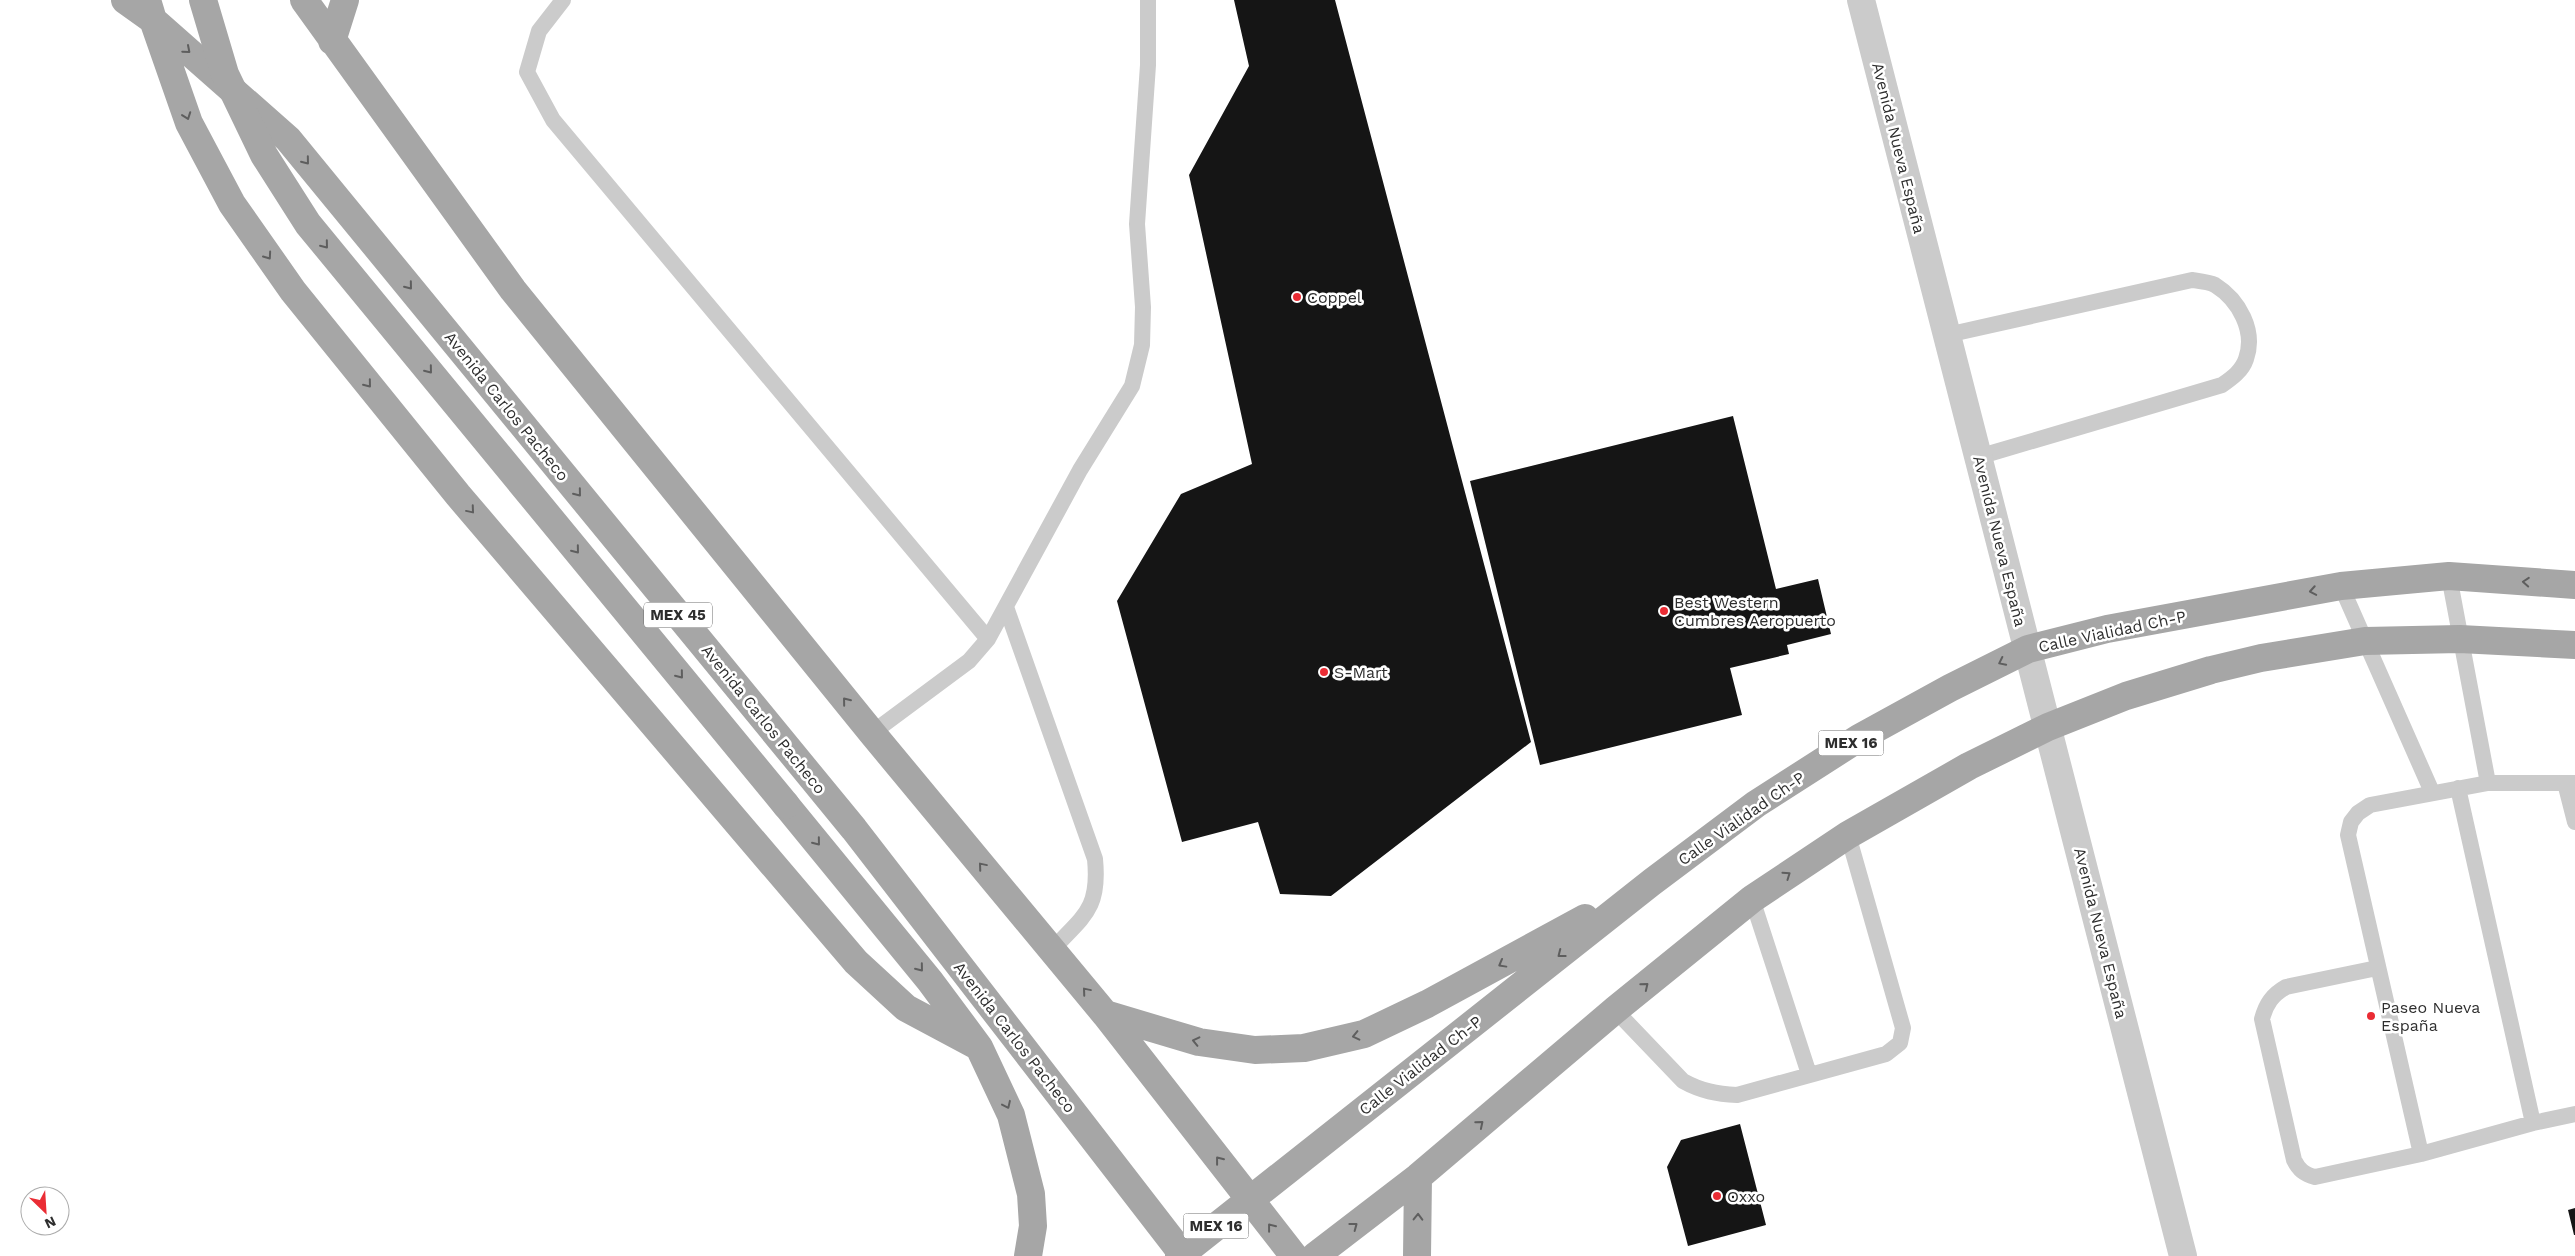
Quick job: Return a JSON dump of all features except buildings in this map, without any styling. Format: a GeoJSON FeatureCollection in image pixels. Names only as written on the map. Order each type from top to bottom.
{"type":"FeatureCollection","features":[{"type":"Feature","properties":{"kind":"main road","name":"MEX 45"},"geometry":{"type":"LineString","coordinates":[[125,0],[150,10]]}},
{"type":"Feature","properties":{"kind":"main road"},"geometry":{"type":"LineString","coordinates":[[203,0],[225,74],[260,147],[308,224],[930,981],[979,1047],[1011,1115],[1032,1194],[1033,1226],[1028,1256]]}},
{"type":"Feature","properties":{"kind":"main road"},"geometry":{"type":"LineString","coordinates":[[304,0],[513,290],[872,733],[1105,1014],[1294,1256]]}},
{"type":"Feature","properties":{"kind":"main road"},"geometry":{"type":"LineString","coordinates":[[332,41],[345,0]]}},
{"type":"Feature","properties":{"kind":"main road"},"geometry":{"type":"LineString","coordinates":[[150,10],[189,123],[232,204],[292,291],[458,495],[744,833],[856,962],[906,1008],[979,1047]]}},
{"type":"Feature","properties":{"kind":"main road","name":"Avenida Carlos Pacheco"},"geometry":{"type":"LineString","coordinates":[[150,10],[294,147],[854,829],[1182,1255]]}},
{"type":"Feature","properties":{"kind":"main road","name":"Calle Vialidad Ch-P"},"geometry":{"type":"LineString","coordinates":[[1182,1255],[1249,1199],[1652,882],[1756,804],[1859,738],[1950,688],[2028,649],[2107,629],[2341,586],[2448,576],[2575,585]]}},
{"type":"Feature","properties":{"kind":"main road"},"geometry":{"type":"LineString","coordinates":[[1315,1256],[1418,1177],[1615,1010],[1752,899],[1848,835],[1969,766],[2048,727],[2126,696],[2211,670],[2261,658],[2365,641],[2460,638],[2575,645]]}},
{"type":"Feature","properties":{"kind":"main road"},"geometry":{"type":"LineString","coordinates":[[1105,1014],[1199,1042],[1255,1050],[1304,1048],[1364,1034],[1427,1004],[1652,882]]}},
{"type":"Feature","properties":{"kind":"main road"},"geometry":{"type":"LineString","coordinates":[[1417,1256],[1418,1177]]}},
{"type":"Feature","properties":{"kind":"street","name":"Avenida Nueva España"},"geometry":{"type":"LineString","coordinates":[[1861,0],[2183,1256]]}},
{"type":"Feature","properties":{"kind":"lane"},"geometry":{"type":"LineString","coordinates":[[563,0],[538,31],[528,72],[553,120],[988,639]]}},
{"type":"Feature","properties":{"kind":"lane"},"geometry":{"type":"LineString","coordinates":[[872,733],[969,661],[988,639],[1080,470],[1132,386],[1142,345],[1143,307],[1137,224],[1148,65],[1148,0]]}},
{"type":"Feature","properties":{"kind":"lane"},"geometry":{"type":"LineString","coordinates":[[1947,335],[2192,280],[2214,285],[2235,301],[2248,327],[2246,359],[2236,375],[2222,385],[1978,457]]}},
{"type":"Feature","properties":{"kind":"lane"},"geometry":{"type":"LineString","coordinates":[[2448,576],[2488,783]]}},
{"type":"Feature","properties":{"kind":"lane"},"geometry":{"type":"LineString","coordinates":[[2341,586],[2432,792]]}},
{"type":"Feature","properties":{"kind":"lane"},"geometry":{"type":"LineString","coordinates":[[1006,607],[1095,859],[1098,884],[1091,907],[1052,950]]}},
{"type":"Feature","properties":{"kind":"lane"},"geometry":{"type":"LineString","coordinates":[[2421,1154],[2348,835],[2351,822],[2358,813],[2370,805],[2432,792],[2488,783],[2570,783],[2575,822]]}},
{"type":"Feature","properties":{"kind":"lane"},"geometry":{"type":"LineString","coordinates":[[2458,788],[2533,1123]]}},
{"type":"Feature","properties":{"kind":"lane"},"geometry":{"type":"LineString","coordinates":[[1615,1010],[1684,1081],[1696,1088],[1716,1094],[1736,1094],[1886,1054],[1900,1043],[1903,1028],[1848,835]]}},
{"type":"Feature","properties":{"kind":"lane"},"geometry":{"type":"LineString","coordinates":[[1752,899],[1809,1074]]}},
{"type":"Feature","properties":{"kind":"lane"},"geometry":{"type":"LineString","coordinates":[[2377,968],[2286,987],[2275,994],[2266,1006],[2262,1019],[2292,1150],[2298,1168],[2307,1175],[2315,1177],[2421,1154],[2533,1123],[2575,1114]]}},
{"type":"Feature","properties":{"kind":"place","name":"Coppel"},"geometry":{"type":"Point","coordinates":[1297,297]}},
{"type":"Feature","properties":{"kind":"place","name":"Best Western Cumbres Aeropuerto"},"geometry":{"type":"Point","coordinates":[1664,611]}},
{"type":"Feature","properties":{"kind":"place","name":"S-Mart"},"geometry":{"type":"Point","coordinates":[1324,672]}},
{"type":"Feature","properties":{"kind":"place","name":"Paseo Nueva España"},"geometry":{"type":"Point","coordinates":[2371,1016]}},
{"type":"Feature","properties":{"kind":"place","name":"Oxxo"},"geometry":{"type":"Point","coordinates":[1717,1196]}}]}
